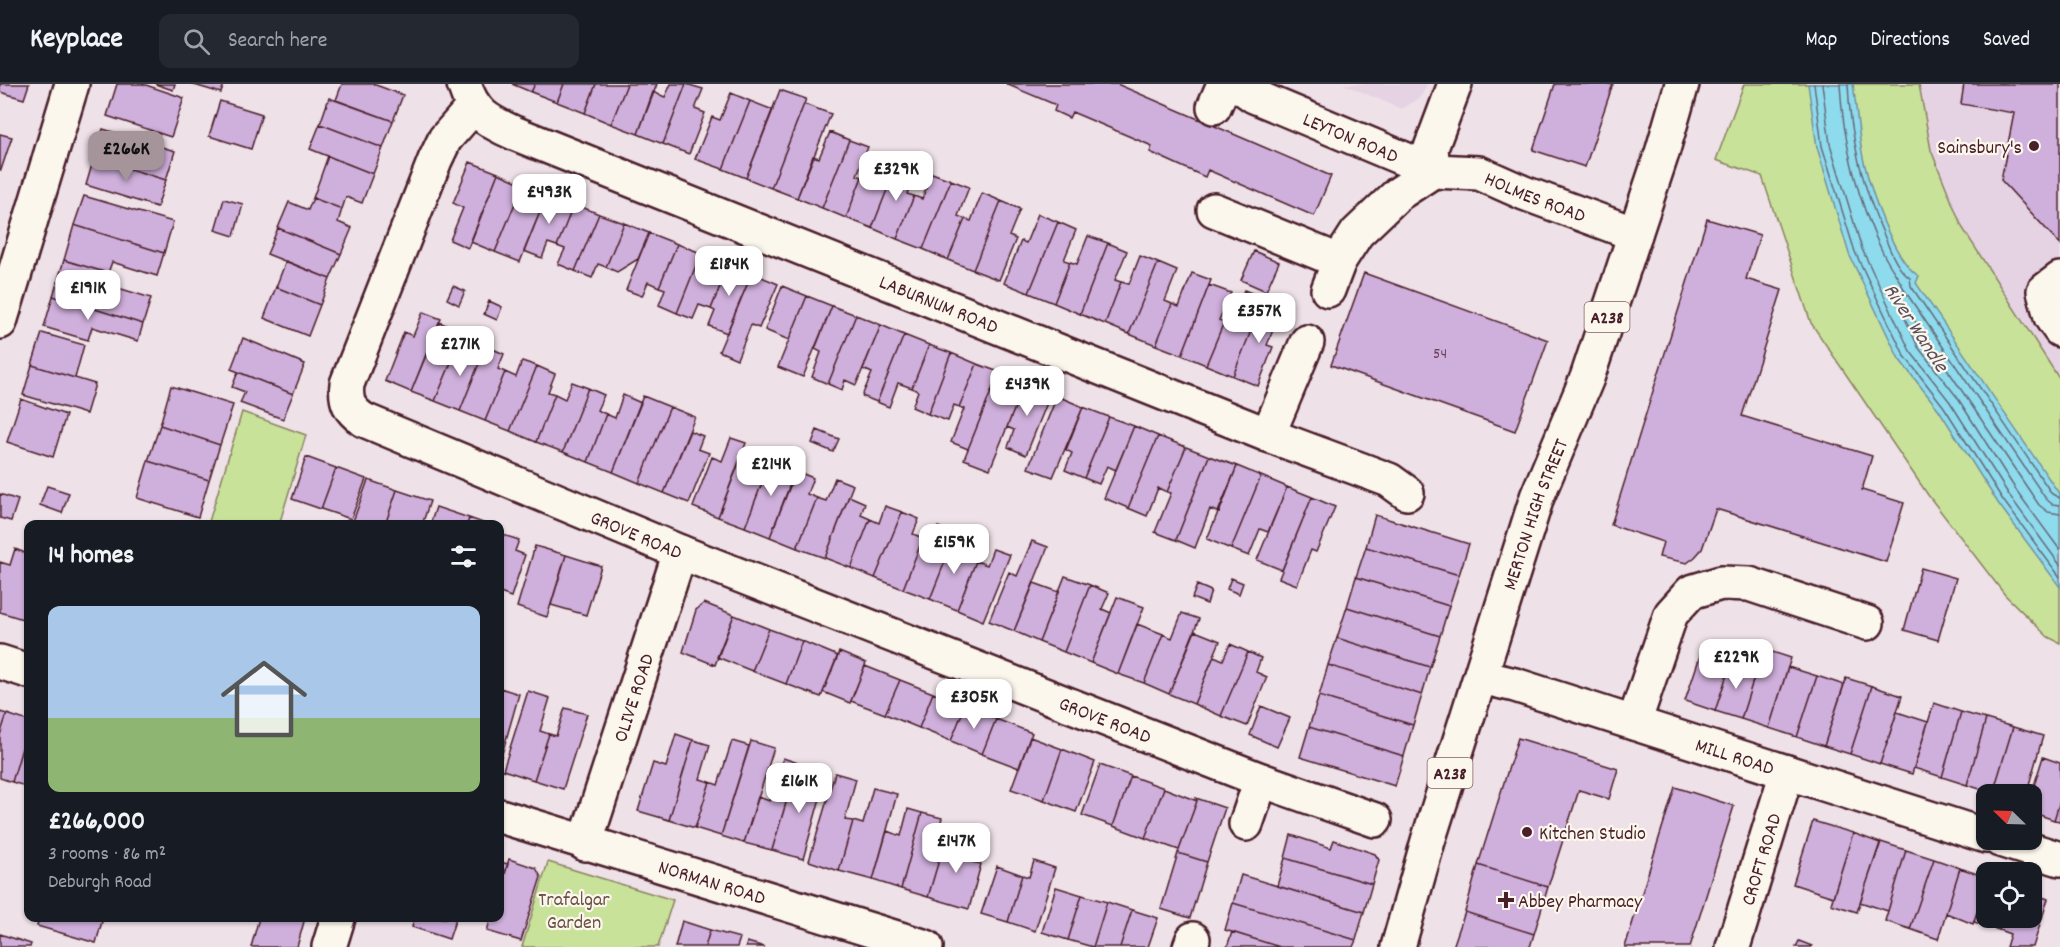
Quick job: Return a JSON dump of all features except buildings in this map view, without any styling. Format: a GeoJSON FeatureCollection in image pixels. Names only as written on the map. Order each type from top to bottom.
{"type":"FeatureCollection","features":[{"type":"Feature","properties":{"kind":"street"},"geometry":{"type":"LineString","coordinates":[[0,322],[72,84]]}},
{"type":"Feature","properties":{"kind":"street"},"geometry":{"type":"LineString","coordinates":[[1214,210],[1333,275],[1357,233],[1398,194],[1433,171],[1431,148],[1455,84]]}},
{"type":"Feature","properties":{"kind":"street","name":"MERTON HIGH STREET"},"geometry":{"type":"LineString","coordinates":[[1398,947],[1428,841],[1537,497],[1587,378],[1662,153],[1682,84]]}},
{"type":"Feature","properties":{"kind":"street","name":"LEYTON ROAD"},"geometry":{"type":"LineString","coordinates":[[1230,91],[1254,96],[1433,171]]}},
{"type":"Feature","properties":{"kind":"street","name":"LABURNUM ROAD"},"geometry":{"type":"LineString","coordinates":[[469,95],[480,114],[514,133],[1268,435],[1389,480],[1407,493]]}},
{"type":"Feature","properties":{"kind":"street","name":"GROVE ROAD"},"geometry":{"type":"LineString","coordinates":[[469,95],[435,160],[347,384],[348,406],[363,420],[680,552],[1261,780],[1375,820]]}},
{"type":"Feature","properties":{"kind":"street","name":"HOLMES ROAD"},"geometry":{"type":"LineString","coordinates":[[1433,171],[1479,172],[1524,193],[1635,234]]}},
{"type":"Feature","properties":{"kind":"street"},"geometry":{"type":"LineString","coordinates":[[2060,279],[2044,291],[2051,317],[2060,330]]}},
{"type":"Feature","properties":{"kind":"street"},"geometry":{"type":"LineString","coordinates":[[1268,435],[1307,342]]}},
{"type":"Feature","properties":{"kind":"street","name":"OLIVE ROAD"},"geometry":{"type":"LineString","coordinates":[[585,844],[680,552]]}},
{"type":"Feature","properties":{"kind":"street"},"geometry":{"type":"LineString","coordinates":[[1634,723],[1671,614],[1691,592],[1721,583],[1749,584],[1867,622]]}},
{"type":"Feature","properties":{"kind":"street"},"geometry":{"type":"LineString","coordinates":[[0,662],[24,670]]}},
{"type":"Feature","properties":{"kind":"street","name":"MILL ROAD"},"geometry":{"type":"LineString","coordinates":[[1481,677],[1515,685],[1976,833]]}},
{"type":"Feature","properties":{"kind":"street","name":"CROFT ROAD"},"geometry":{"type":"LineString","coordinates":[[1733,947],[1787,772]]}},
{"type":"Feature","properties":{"kind":"street"},"geometry":{"type":"LineString","coordinates":[[1246,824],[1261,780]]}},
{"type":"Feature","properties":{"kind":"street","name":"NORMAN ROAD"},"geometry":{"type":"LineString","coordinates":[[504,817],[926,947]]}},
{"type":"Feature","properties":{"kind":"street"},"geometry":{"type":"LineString","coordinates":[[2032,850],[2060,859]]}},
{"type":"Feature","properties":{"kind":"street"},"geometry":{"type":"LineString","coordinates":[[329,947],[337,922]]}},
{"type":"Feature","properties":{"kind":"shaded area"},"geometry":{"type":"Polygon","coordinates":[[[1343,84],[1427,84],[1421,97],[1402,109],[1343,84]]]}},
{"type":"Feature","properties":{"kind":"shaded area"},"geometry":{"type":"Polygon","coordinates":[[[1920,84],[2060,84],[2060,380],[1962,227],[1931,150],[1920,84]]]}},
{"type":"Feature","properties":{"kind":"green space"},"geometry":{"type":"Polygon","coordinates":[[[1744,84],[1919,84],[1931,150],[1962,227],[2060,380],[2060,643],[2048,637],[2005,595],[1928,495],[1811,323],[1762,176],[1716,160],[1744,84]]]}},
{"type":"Feature","properties":{"kind":"green space"},"geometry":{"type":"Polygon","coordinates":[[[242,412],[306,435],[280,520],[210,520],[242,412]]]}},
{"type":"Feature","properties":{"kind":"green space","name":"Trafalgar Garden"},"geometry":{"type":"Polygon","coordinates":[[[548,862],[673,900],[658,947],[522,947],[548,862]]]}},
{"type":"Feature","properties":{"kind":"water","name":"River Wandle"},"geometry":{"type":"Polygon","coordinates":[[[1808,84],[1853,84],[1864,162],[1878,207],[1892,241],[1910,268],[1919,276],[1916,283],[2060,495],[2060,587],[1998,503],[1939,410],[1899,359],[1849,254],[1817,147],[1808,84]]]}},
{"type":"Feature","properties":{"kind":"place","name":"Sainsbury's"},"geometry":{"type":"Point","coordinates":[2034,146]}},
{"type":"Feature","properties":{"kind":"place","name":"Kitchen Studio"},"geometry":{"type":"Point","coordinates":[1527,832]}},
{"type":"Feature","properties":{"kind":"place","name":"Abbey Pharmacy"},"geometry":{"type":"Point","coordinates":[1506,900]}}]}
